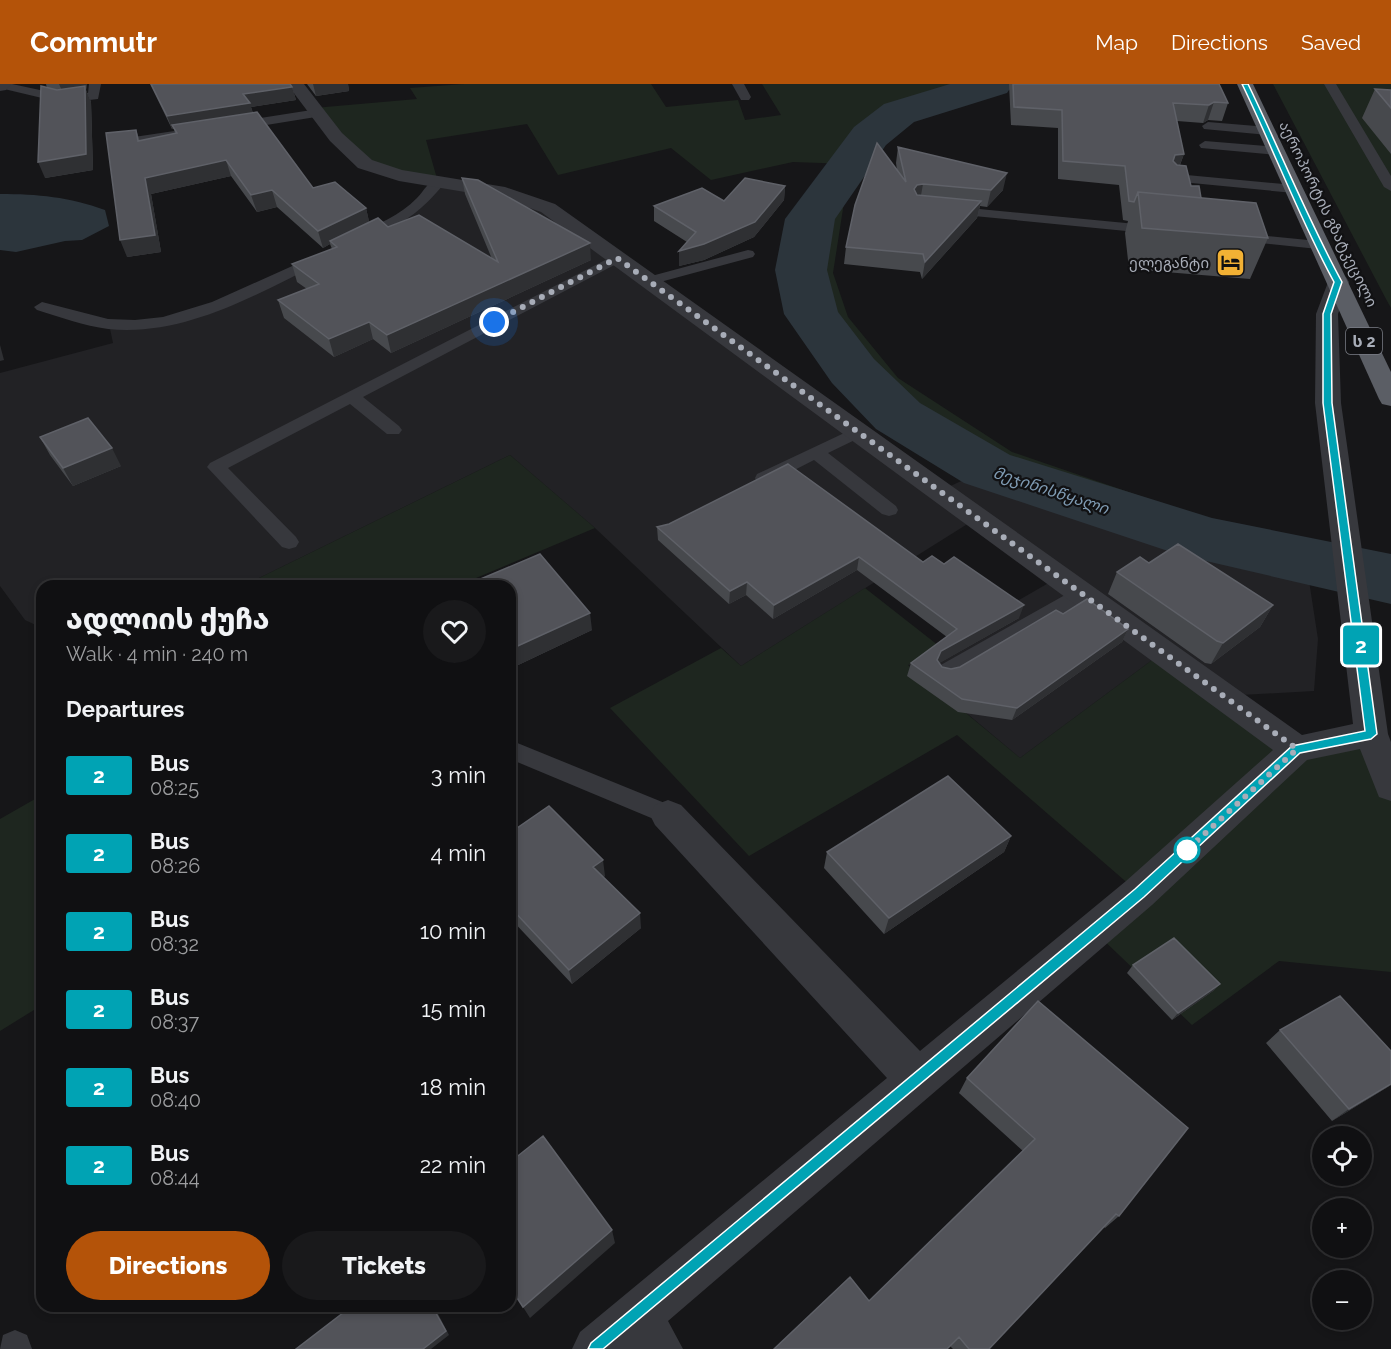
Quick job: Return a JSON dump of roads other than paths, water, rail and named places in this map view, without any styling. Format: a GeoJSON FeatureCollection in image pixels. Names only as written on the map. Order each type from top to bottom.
{"type":"FeatureCollection","features":[{"type":"Feature","properties":{"kind":"highway","name":"აეროპორტის გზატკეცილი"},"geometry":{"type":"LineString","coordinates":[[1245,84],[1278,151],[1304,186]]}},
{"type":"Feature","properties":{"kind":"highway","name":"აეროპორტის გზატკეცილი"},"geometry":{"type":"LineString","coordinates":[[1266,84],[1304,186],[1318,245],[1338,282],[1391,399]]}},
{"type":"Feature","properties":{"kind":"street"},"geometry":{"type":"LineString","coordinates":[[295,84],[336,137],[365,164],[399,175],[505,193],[548,208],[1297,749]]}},
{"type":"Feature","properties":{"kind":"street"},"geometry":{"type":"LineString","coordinates":[[1338,282],[1327,314],[1327,381],[1345,539],[1357,618],[1391,787]]}},
{"type":"Feature","properties":{"kind":"street"},"geometry":{"type":"LineString","coordinates":[[597,1349],[647,1333],[917,1079],[1139,893],[1297,749],[1381,735]]}},
{"type":"Feature","properties":{"kind":"street"},"geometry":{"type":"LineString","coordinates":[[668,815],[917,1079]]}},
{"type":"Feature","properties":{"kind":"lane"},"geometry":{"type":"LineString","coordinates":[[1,85],[63,99],[94,96],[96,84]]}},
{"type":"Feature","properties":{"kind":"lane"},"geometry":{"type":"LineString","coordinates":[[738,84],[745,97]]}},
{"type":"Feature","properties":{"kind":"lane"},"geometry":{"type":"LineString","coordinates":[[1330,84],[1391,187]]}},
{"type":"Feature","properties":{"kind":"lane"},"geometry":{"type":"LineString","coordinates":[[127,142],[318,113]]}},
{"type":"Feature","properties":{"kind":"lane"},"geometry":{"type":"LineString","coordinates":[[1208,126],[1268,131]]}},
{"type":"Feature","properties":{"kind":"lane"},"geometry":{"type":"LineString","coordinates":[[217,128],[235,143]]}},
{"type":"Feature","properties":{"kind":"lane"},"geometry":{"type":"LineString","coordinates":[[1205,145],[1278,151]]}},
{"type":"Feature","properties":{"kind":"lane"},"geometry":{"type":"LineString","coordinates":[[1176,178],[1304,186]]}},
{"type":"Feature","properties":{"kind":"lane"},"geometry":{"type":"LineString","coordinates":[[349,243],[403,217],[421,202],[438,182]]}},
{"type":"Feature","properties":{"kind":"lane"},"geometry":{"type":"LineString","coordinates":[[932,208],[1177,232]]}},
{"type":"Feature","properties":{"kind":"lane"},"geometry":{"type":"LineString","coordinates":[[1224,236],[1318,245]]}},
{"type":"Feature","properties":{"kind":"lane"},"geometry":{"type":"LineString","coordinates":[[42,307],[109,324],[145,324],[220,305],[327,254]]}},
{"type":"Feature","properties":{"kind":"lane"},"geometry":{"type":"LineString","coordinates":[[649,281],[748,254]]}},
{"type":"Feature","properties":{"kind":"lane"},"geometry":{"type":"LineString","coordinates":[[289,542],[216,467],[617,258]]}},
{"type":"Feature","properties":{"kind":"lane"},"geometry":{"type":"LineString","coordinates":[[351,396],[393,430]]}},
{"type":"Feature","properties":{"kind":"lane"},"geometry":{"type":"LineString","coordinates":[[743,488],[856,432]]}},
{"type":"Feature","properties":{"kind":"lane"},"geometry":{"type":"LineString","coordinates":[[815,452],[890,510]]}},
{"type":"Feature","properties":{"kind":"lane"},"geometry":{"type":"LineString","coordinates":[[947,672],[1081,593]]}},
{"type":"Feature","properties":{"kind":"lane"},"geometry":{"type":"LineString","coordinates":[[516,752],[668,815]]}},
{"type":"Feature","properties":{"kind":"waterway","name":"მეჯინისწყალი"},"geometry":{"type":"LineString","coordinates":[[993,84],[899,113],[870,136],[810,219],[801,270],[811,314],[853,371],[898,416],[987,469],[1204,539],[1391,579]]}},
{"type":"Feature","properties":{"kind":"place","name":"ელეგანტი"},"geometry":{"type":"Point","coordinates":[1230,263]}}]}
